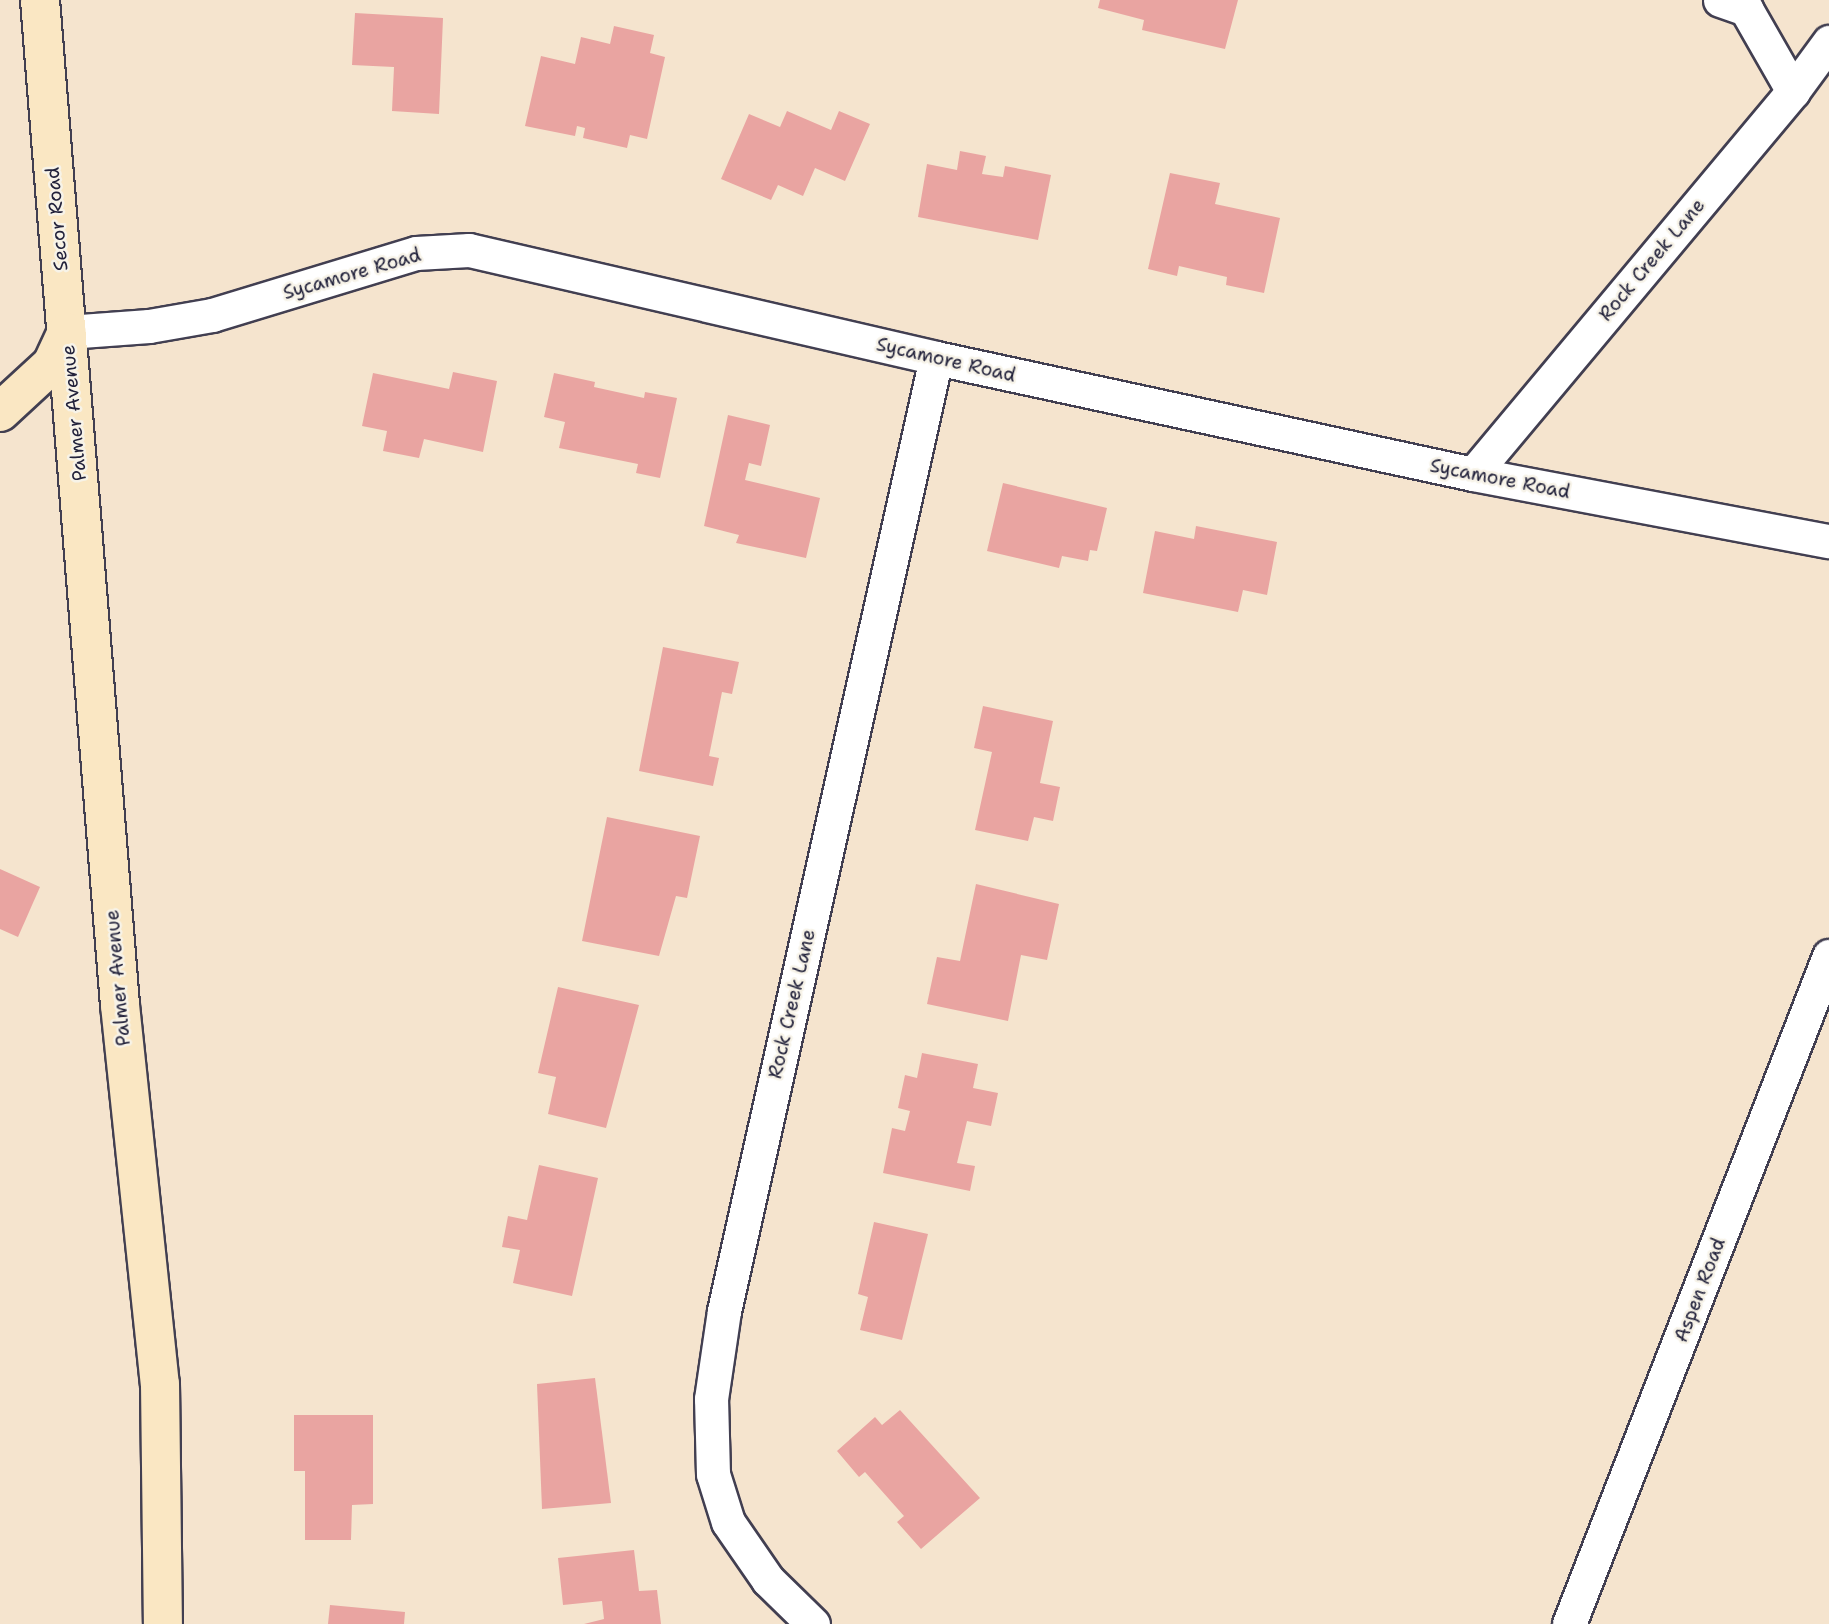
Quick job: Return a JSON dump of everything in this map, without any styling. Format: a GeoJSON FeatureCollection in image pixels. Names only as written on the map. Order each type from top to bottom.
{"type":"FeatureCollection","features":[{"type":"Feature","properties":{"kind":"main road","name":"Secor Road"},"geometry":{"type":"LineString","coordinates":[[0,412],[52,365],[67,332],[40,0]]}},
{"type":"Feature","properties":{"kind":"main road","name":"Palmer Avenue"},"geometry":{"type":"LineString","coordinates":[[67,332],[120,1005],[160,1384],[163,1624]]}},
{"type":"Feature","properties":{"kind":"street"},"geometry":{"type":"LineString","coordinates":[[1720,0],[1746,9],[1793,91]]}},
{"type":"Feature","properties":{"kind":"street","name":"Rock Creek Lane"},"geometry":{"type":"LineString","coordinates":[[1472,474],[1793,91],[1829,42]]}},
{"type":"Feature","properties":{"kind":"street","name":"Sycamore Road"},"geometry":{"type":"LineString","coordinates":[[67,332],[149,326],[212,315],[416,253],[469,250],[936,358],[1472,474],[1829,541]]}},
{"type":"Feature","properties":{"kind":"street","name":"Rock Creek Lane"},"geometry":{"type":"LineString","coordinates":[[813,1624],[768,1580],[727,1522],[713,1474],[711,1399],[724,1311],[936,358]]}},
{"type":"Feature","properties":{"kind":"street","name":"Aspen Road"},"geometry":{"type":"LineString","coordinates":[[1569,1624],[1829,956]]}},
{"type":"Feature","properties":{"kind":"building"},"geometry":{"type":"Polygon","coordinates":[[[1100,0],[1238,0],[1225,49],[1142,30],[1144,20],[1098,8],[1100,0]]]}},
{"type":"Feature","properties":{"kind":"building"},"geometry":{"type":"Polygon","coordinates":[[[355,13],[443,18],[439,114],[392,111],[394,67],[352,65],[355,13]]]}},
{"type":"Feature","properties":{"kind":"building"},"geometry":{"type":"Polygon","coordinates":[[[614,26],[654,35],[650,53],[665,57],[647,139],[630,135],[627,148],[583,138],[585,128],[577,126],[575,136],[525,126],[541,56],[575,64],[581,37],[610,44],[614,26]]]}},
{"type":"Feature","properties":{"kind":"building"},"geometry":{"type":"Polygon","coordinates":[[[787,111],[831,130],[839,111],[870,124],[845,181],[815,168],[803,196],[778,185],[771,200],[721,179],[749,114],[780,127],[787,111]]]}},
{"type":"Feature","properties":{"kind":"building"},"geometry":{"type":"Polygon","coordinates":[[[960,151],[986,156],[982,174],[1003,177],[1005,166],[1051,175],[1038,240],[918,217],[927,164],[957,170],[960,151]]]}},
{"type":"Feature","properties":{"kind":"building"},"geometry":{"type":"Polygon","coordinates":[[[1170,173],[1220,183],[1215,204],[1280,218],[1264,293],[1226,285],[1227,277],[1179,266],[1177,276],[1148,269],[1170,173]]]}},
{"type":"Feature","properties":{"kind":"building"},"geometry":{"type":"Polygon","coordinates":[[[453,372],[497,381],[483,452],[424,439],[419,458],[383,451],[387,431],[362,426],[373,373],[449,389],[453,372]]]}},
{"type":"Feature","properties":{"kind":"building"},"geometry":{"type":"Polygon","coordinates":[[[554,373],[595,382],[594,387],[644,398],[645,392],[677,398],[660,478],[636,473],[638,464],[559,448],[565,422],[544,417],[554,373]]]}},
{"type":"Feature","properties":{"kind":"building"},"geometry":{"type":"Polygon","coordinates":[[[728,415],[770,425],[761,466],[749,463],[745,480],[820,498],[806,558],[736,543],[739,535],[704,526],[728,415]]]}},
{"type":"Feature","properties":{"kind":"building"},"geometry":{"type":"Polygon","coordinates":[[[1003,483],[1107,508],[1097,551],[1090,550],[1088,561],[1062,556],[1059,568],[987,551],[1003,483]]]}},
{"type":"Feature","properties":{"kind":"building"},"geometry":{"type":"Polygon","coordinates":[[[1196,526],[1277,542],[1267,595],[1243,590],[1238,612],[1143,593],[1155,531],[1194,539],[1196,526]]]}},
{"type":"Feature","properties":{"kind":"building"},"geometry":{"type":"Polygon","coordinates":[[[663,647],[739,662],[732,694],[722,692],[709,756],[719,758],[713,786],[639,771],[663,647]]]}},
{"type":"Feature","properties":{"kind":"building"},"geometry":{"type":"Polygon","coordinates":[[[983,706],[1053,721],[1040,783],[1060,787],[1053,821],[1034,817],[1028,841],[975,830],[992,752],[974,748],[983,706]]]}},
{"type":"Feature","properties":{"kind":"building"},"geometry":{"type":"Polygon","coordinates":[[[607,817],[700,836],[687,898],[676,896],[659,956],[582,941],[607,817]]]}},
{"type":"Feature","properties":{"kind":"building"},"geometry":{"type":"Polygon","coordinates":[[[0,869],[40,887],[18,937],[0,929],[0,869]]]}},
{"type":"Feature","properties":{"kind":"building"},"geometry":{"type":"Polygon","coordinates":[[[976,884],[1059,904],[1047,960],[1021,955],[1008,1021],[927,1004],[937,957],[960,961],[976,884]]]}},
{"type":"Feature","properties":{"kind":"building"},"geometry":{"type":"Polygon","coordinates":[[[558,987],[639,1005],[606,1128],[548,1114],[556,1077],[538,1073],[558,987]]]}},
{"type":"Feature","properties":{"kind":"building"},"geometry":{"type":"Polygon","coordinates":[[[922,1053],[978,1064],[973,1088],[998,1093],[991,1126],[967,1121],[957,1163],[975,1166],[970,1191],[883,1173],[892,1128],[905,1131],[910,1111],[898,1108],[905,1075],[917,1078],[922,1053]]]}},
{"type":"Feature","properties":{"kind":"building"},"geometry":{"type":"Polygon","coordinates":[[[539,1165],[598,1178],[572,1296],[513,1283],[520,1250],[502,1247],[508,1216],[527,1220],[539,1165]]]}},
{"type":"Feature","properties":{"kind":"building"},"geometry":{"type":"Polygon","coordinates":[[[874,1222],[928,1234],[902,1340],[860,1330],[868,1297],[858,1294],[874,1222]]]}},
{"type":"Feature","properties":{"kind":"building"},"geometry":{"type":"Polygon","coordinates":[[[595,1378],[611,1503],[542,1509],[537,1384],[595,1378]]]}},
{"type":"Feature","properties":{"kind":"building"},"geometry":{"type":"Polygon","coordinates":[[[900,1410],[980,1498],[921,1549],[897,1522],[904,1516],[865,1472],[859,1477],[837,1451],[875,1417],[882,1425],[900,1410]]]}},
{"type":"Feature","properties":{"kind":"building"},"geometry":{"type":"Polygon","coordinates":[[[294,1415],[373,1415],[373,1504],[352,1505],[351,1540],[305,1540],[305,1471],[294,1471],[294,1415]]]}},
{"type":"Feature","properties":{"kind":"building"},"geometry":{"type":"Polygon","coordinates":[[[634,1550],[639,1591],[657,1590],[661,1624],[584,1624],[604,1619],[602,1601],[563,1605],[558,1558],[634,1550]]]}},
{"type":"Feature","properties":{"kind":"building"},"geometry":{"type":"Polygon","coordinates":[[[330,1605],[405,1612],[404,1624],[328,1624],[330,1605]]]}}]}
